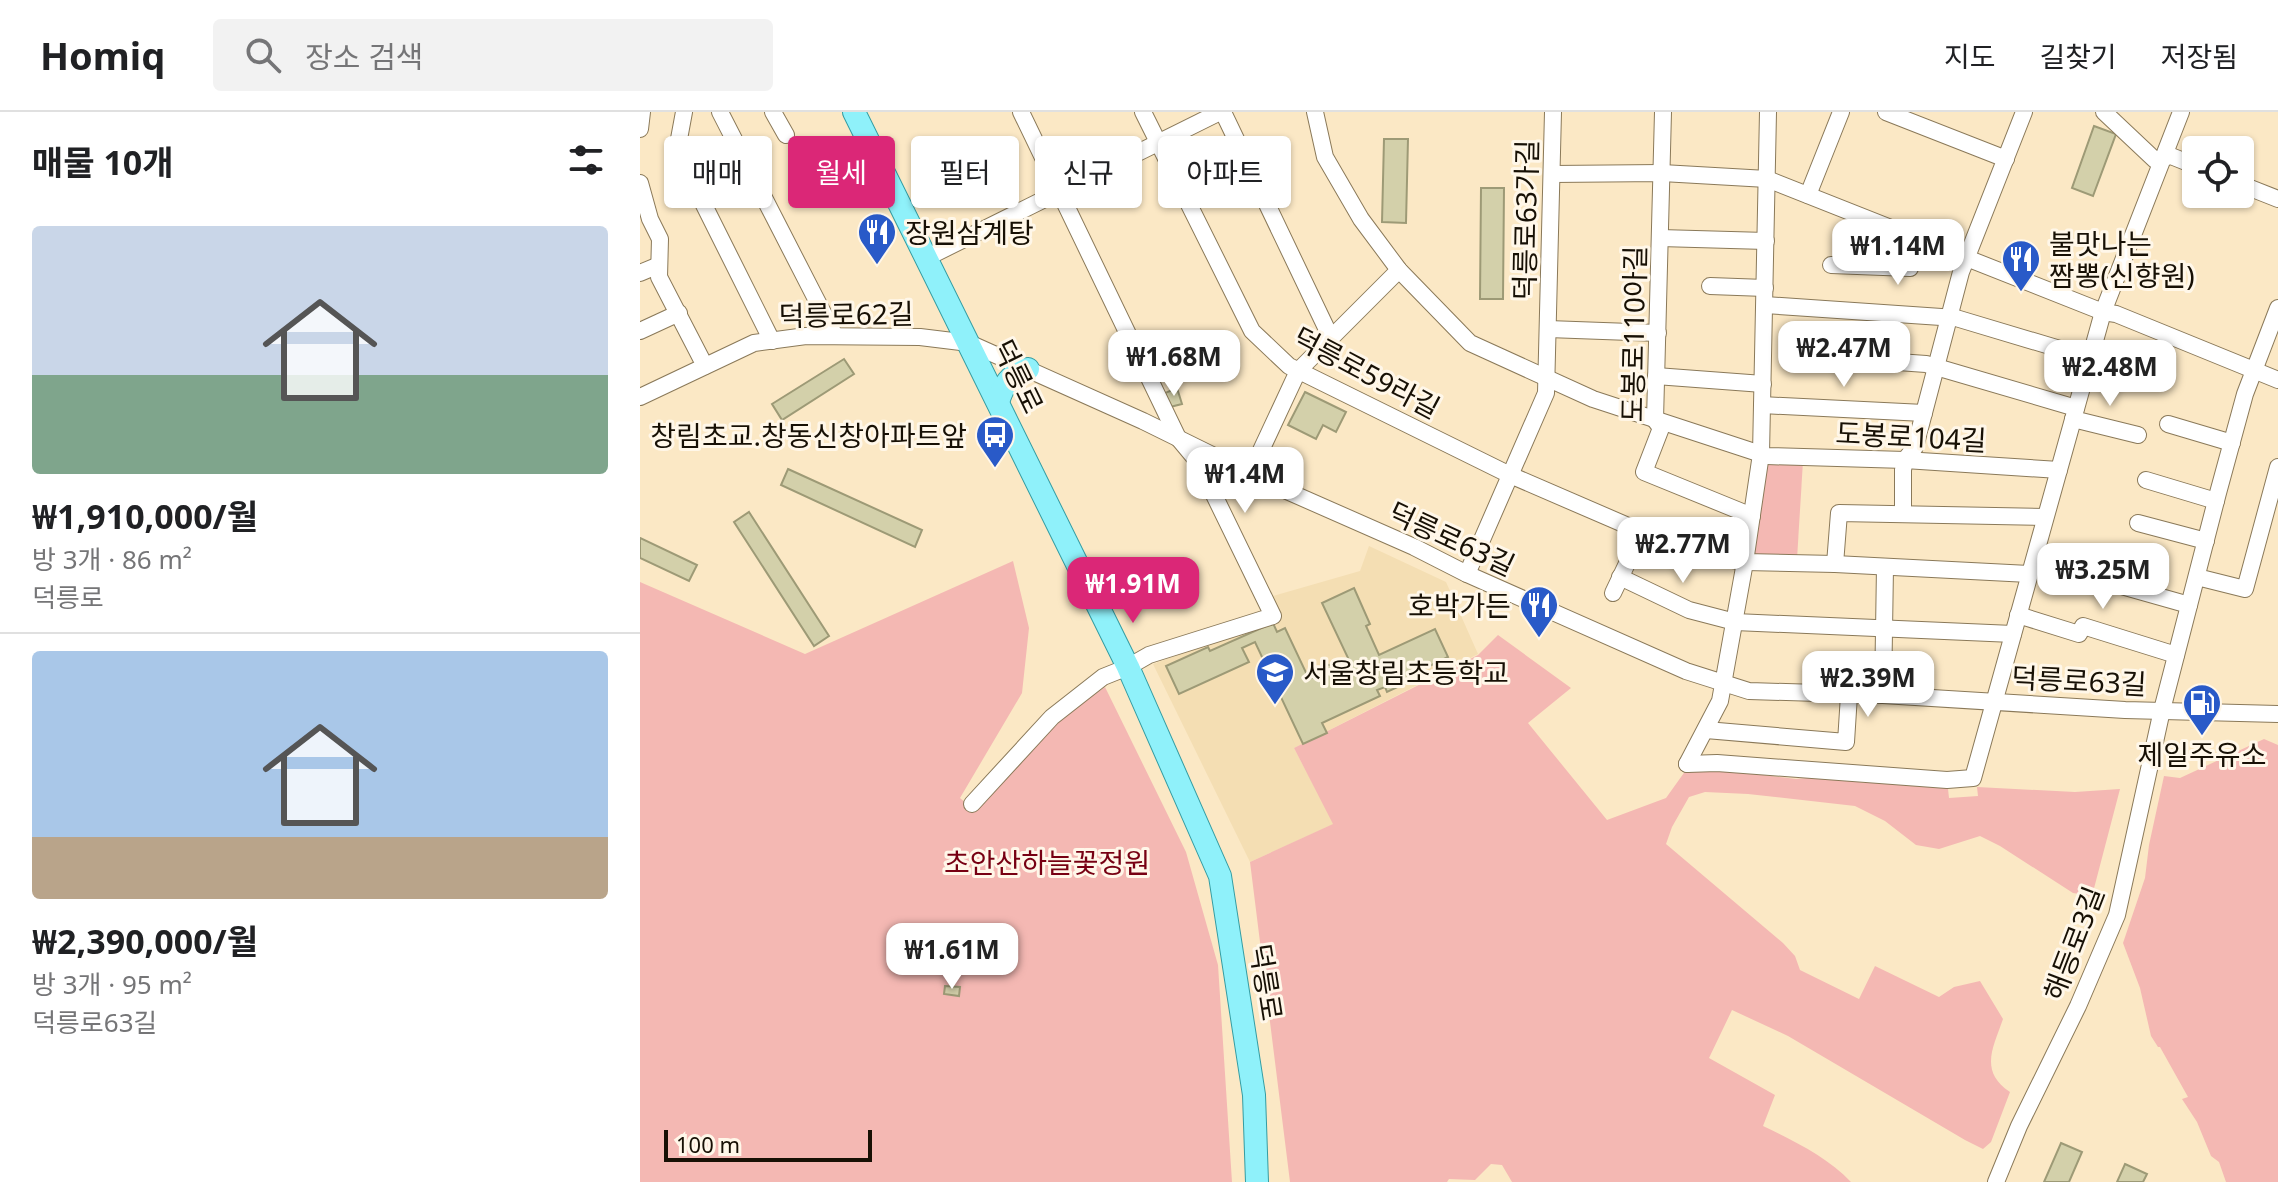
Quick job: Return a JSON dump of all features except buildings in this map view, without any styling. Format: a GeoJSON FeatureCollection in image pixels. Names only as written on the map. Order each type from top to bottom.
{"type":"FeatureCollection","features":[{"type":"Feature","properties":{"kind":"main road","name":"덕릉로"},"geometry":{"type":"LineString","coordinates":[[854,112],[1128,667],[1220,876],[1254,1095],[1257,1182]]}},
{"type":"Feature","properties":{"kind":"main road"},"geometry":{"type":"LineString","coordinates":[[998,402],[1009,379],[1019,371],[1028,369]]}},
{"type":"Feature","properties":{"kind":"street"},"geometry":{"type":"LineString","coordinates":[[640,129],[642,112]]}},
{"type":"Feature","properties":{"kind":"street"},"geometry":{"type":"LineString","coordinates":[[684,112],[679,139],[689,175],[772,341]]}},
{"type":"Feature","properties":{"kind":"street"},"geometry":{"type":"LineString","coordinates":[[720,112],[835,336]]}},
{"type":"Feature","properties":{"kind":"street"},"geometry":{"type":"LineString","coordinates":[[773,112],[786,135]]}},
{"type":"Feature","properties":{"kind":"street"},"geometry":{"type":"LineString","coordinates":[[1021,112],[1035,140]]}},
{"type":"Feature","properties":{"kind":"street","name":"덕릉로59라길"},"geometry":{"type":"LineString","coordinates":[[1143,112],[1252,331],[1289,366],[1510,475]]}},
{"type":"Feature","properties":{"kind":"street"},"geometry":{"type":"LineString","coordinates":[[1142,150],[1222,112],[1331,338]]}},
{"type":"Feature","properties":{"kind":"street","name":"도봉로104길"},"geometry":{"type":"LineString","coordinates":[[1315,112],[1325,157],[1361,219],[1399,270],[1470,343],[1593,399],[1761,454],[2059,470]]}},
{"type":"Feature","properties":{"kind":"street","name":"덕릉로63가길"},"geometry":{"type":"LineString","coordinates":[[1467,574],[1546,393],[1553,112]]}},
{"type":"Feature","properties":{"kind":"street","name":"도봉로110아길"},"geometry":{"type":"LineString","coordinates":[[1663,112],[1655,420],[1661,428],[1644,472],[1752,516]]}},
{"type":"Feature","properties":{"kind":"street"},"geometry":{"type":"LineString","coordinates":[[1722,682],[1735,622],[1761,454],[1768,112]]}},
{"type":"Feature","properties":{"kind":"street"},"geometry":{"type":"LineString","coordinates":[[1808,195],[1841,112]]}},
{"type":"Feature","properties":{"kind":"street"},"geometry":{"type":"LineString","coordinates":[[1886,112],[2006,159]]}},
{"type":"Feature","properties":{"kind":"street"},"geometry":{"type":"LineString","coordinates":[[1903,514],[1905,460],[1915,447],[1967,257],[2024,112]]}},
{"type":"Feature","properties":{"kind":"street"},"geometry":{"type":"LineString","coordinates":[[2104,112],[2155,160],[2171,156],[2182,160]]}},
{"type":"Feature","properties":{"kind":"street"},"geometry":{"type":"LineString","coordinates":[[1993,702],[2103,312],[2181,112]]}},
{"type":"Feature","properties":{"kind":"street"},"geometry":{"type":"LineString","coordinates":[[1552,174],[1662,173],[1767,179],[2278,380]]}},
{"type":"Feature","properties":{"kind":"street"},"geometry":{"type":"LineString","coordinates":[[640,183],[644,209],[660,239],[659,277],[705,366]]}},
{"type":"Feature","properties":{"kind":"street"},"geometry":{"type":"LineString","coordinates":[[2254,190],[2278,199]]}},
{"type":"Feature","properties":{"kind":"street"},"geometry":{"type":"LineString","coordinates":[[926,258],[1035,203]]}},
{"type":"Feature","properties":{"kind":"street"},"geometry":{"type":"LineString","coordinates":[[1069,208],[1178,438]]}},
{"type":"Feature","properties":{"kind":"street"},"geometry":{"type":"LineString","coordinates":[[1660,238],[1766,241]]}},
{"type":"Feature","properties":{"kind":"street"},"geometry":{"type":"LineString","coordinates":[[1831,265],[1910,268],[1921,239]]}},
{"type":"Feature","properties":{"kind":"street"},"geometry":{"type":"LineString","coordinates":[[640,273],[659,265]]}},
{"type":"Feature","properties":{"kind":"street"},"geometry":{"type":"LineString","coordinates":[[1250,474],[1298,371],[1399,270]]}},
{"type":"Feature","properties":{"kind":"street"},"geometry":{"type":"LineString","coordinates":[[1710,286],[1765,297],[1956,318],[2090,358]]}},
{"type":"Feature","properties":{"kind":"street","name":"해등로3길"},"geometry":{"type":"LineString","coordinates":[[1996,1182],[2117,915],[2162,710],[2216,501],[2253,370],[2278,308]]}},
{"type":"Feature","properties":{"kind":"street"},"geometry":{"type":"LineString","coordinates":[[640,331],[679,313]]}},
{"type":"Feature","properties":{"kind":"street","name":"덕릉로63가길"},"geometry":{"type":"LineString","coordinates":[[1548,329],[1658,333]]}},
{"type":"Feature","properties":{"kind":"street","name":"덕릉로62길"},"geometry":{"type":"LineString","coordinates":[[640,397],[754,343],[806,336],[835,336],[920,337],[969,343]]}},
{"type":"Feature","properties":{"kind":"street","name":"덕릉로63길"},"geometry":{"type":"LineString","coordinates":[[969,343],[1467,574],[1686,671],[1749,691],[1883,695],[2125,710],[2278,714]]}},
{"type":"Feature","properties":{"kind":"street"},"geometry":{"type":"LineString","coordinates":[[1842,358],[1936,366],[2138,435]]}},
{"type":"Feature","properties":{"kind":"street"},"geometry":{"type":"LineString","coordinates":[[1656,376],[1763,384]]}},
{"type":"Feature","properties":{"kind":"street","name":"도봉로104길"},"geometry":{"type":"LineString","coordinates":[[1762,405],[1924,413]]}},
{"type":"Feature","properties":{"kind":"street"},"geometry":{"type":"LineString","coordinates":[[2168,424],[2232,443]]}},
{"type":"Feature","properties":{"kind":"street","name":"덕릉로63길"},"geometry":{"type":"LineString","coordinates":[[1128,667],[1149,655],[1273,616],[1198,462],[1178,438]]}},
{"type":"Feature","properties":{"kind":"street"},"geometry":{"type":"LineString","coordinates":[[2197,577],[2245,589],[2278,467]]}},
{"type":"Feature","properties":{"kind":"street"},"geometry":{"type":"LineString","coordinates":[[1510,475],[1703,555],[1745,562],[2029,574]]}},
{"type":"Feature","properties":{"kind":"street"},"geometry":{"type":"LineString","coordinates":[[2146,480],[2216,501]]}},
{"type":"Feature","properties":{"kind":"street"},"geometry":{"type":"LineString","coordinates":[[1835,564],[1839,513],[2045,517]]}},
{"type":"Feature","properties":{"kind":"street"},"geometry":{"type":"LineString","coordinates":[[2138,523],[2206,541]]}},
{"type":"Feature","properties":{"kind":"street"},"geometry":{"type":"LineString","coordinates":[[1642,532],[1616,585],[1689,610],[1735,622],[2013,634]]}},
{"type":"Feature","properties":{"kind":"street"},"geometry":{"type":"LineString","coordinates":[[1883,695],[1885,567]]}},
{"type":"Feature","properties":{"kind":"street"},"geometry":{"type":"LineString","coordinates":[[2104,581],[2189,605]]}},
{"type":"Feature","properties":{"kind":"street"},"geometry":{"type":"LineString","coordinates":[[2018,615],[2079,634],[2083,626],[2176,655]]}},
{"type":"Feature","properties":{"kind":"street"},"geometry":{"type":"LineString","coordinates":[[972,804],[1052,717],[1103,677],[1128,667]]}},
{"type":"Feature","properties":{"kind":"street","name":"덕릉로63길"},"geometry":{"type":"LineString","coordinates":[[1722,682],[1720,701],[1687,764],[1717,763],[1947,780],[1973,778],[1993,702]]}},
{"type":"Feature","properties":{"kind":"street"},"geometry":{"type":"LineString","coordinates":[[1706,730],[1846,742],[1849,695]]}},
{"type":"Feature","properties":{"kind":"shaded area","name":"서울창림초등학교"},"geometry":{"type":"Polygon","coordinates":[[[1369,546],[1446,582],[1478,654],[1294,748],[1334,824],[1250,862],[1153,664],[1280,619],[1273,596],[1360,571],[1369,546]]]}},
{"type":"Feature","properties":{"kind":"green space"},"geometry":{"type":"Polygon","coordinates":[[[1765,460],[1803,461],[1797,559],[1754,558],[1765,460]]]}},
{"type":"Feature","properties":{"kind":"green space","name":"초안산하늘꽃정원"},"geometry":{"type":"Polygon","coordinates":[[[1013,561],[1029,628],[1022,693],[960,798],[976,812],[1060,719],[1105,687],[1186,852],[1218,965],[1232,1182],[640,1182],[640,582],[805,654],[1013,561]]]}},
{"type":"Feature","properties":{"kind":"green space"},"geometry":{"type":"Polygon","coordinates":[[[1498,635],[1571,688],[1528,723],[1607,820],[1666,798],[1686,770],[1715,769],[1796,779],[1818,777],[1866,783],[1869,777],[1947,780],[1949,798],[1978,796],[1977,787],[2075,792],[2120,789],[2092,896],[2073,893],[1980,836],[1939,849],[1916,845],[1885,821],[1855,806],[1705,792],[1689,797],[1672,827],[1666,844],[1783,943],[1795,956],[1800,970],[1859,999],[1875,966],[1939,997],[1954,987],[1980,981],[2003,1019],[1991,1058],[1994,1076],[2010,1092],[1991,1142],[1983,1149],[1965,1140],[1788,1036],[1732,1010],[1709,1058],[1775,1095],[1763,1126],[1821,1157],[1851,1182],[1512,1182],[1502,1165],[1491,1164],[1475,1180],[1290,1182],[1250,862],[1333,824],[1294,748],[1478,655],[1498,635]]]}},
{"type":"Feature","properties":{"kind":"green space"},"geometry":{"type":"Polygon","coordinates":[[[2264,739],[2278,745],[2278,1182],[2226,1182],[2219,1162],[2211,1156],[2197,1122],[2182,1099],[2188,1097],[2151,1036],[2140,988],[2123,943],[2145,878],[2164,776],[2180,778],[2264,739]]]}},
{"type":"Feature","properties":{"kind":"place","name":"장원삼계탕"},"geometry":{"type":"Point","coordinates":[877,266]}},
{"type":"Feature","properties":{"kind":"place","name":"불맛나는 짬뽕(신향원)"},"geometry":{"type":"Point","coordinates":[2021,293]}},
{"type":"Feature","properties":{"kind":"place","name":"창림초교.창동신창아파트앞"},"geometry":{"type":"Point","coordinates":[995,469]}},
{"type":"Feature","properties":{"kind":"place","name":"호박가든"},"geometry":{"type":"Point","coordinates":[1539,639]}},
{"type":"Feature","properties":{"kind":"place","name":"서울창림초등학교"},"geometry":{"type":"Point","coordinates":[1275,706]}},
{"type":"Feature","properties":{"kind":"place","name":"제일주유소"},"geometry":{"type":"Point","coordinates":[2202,737]}}]}
